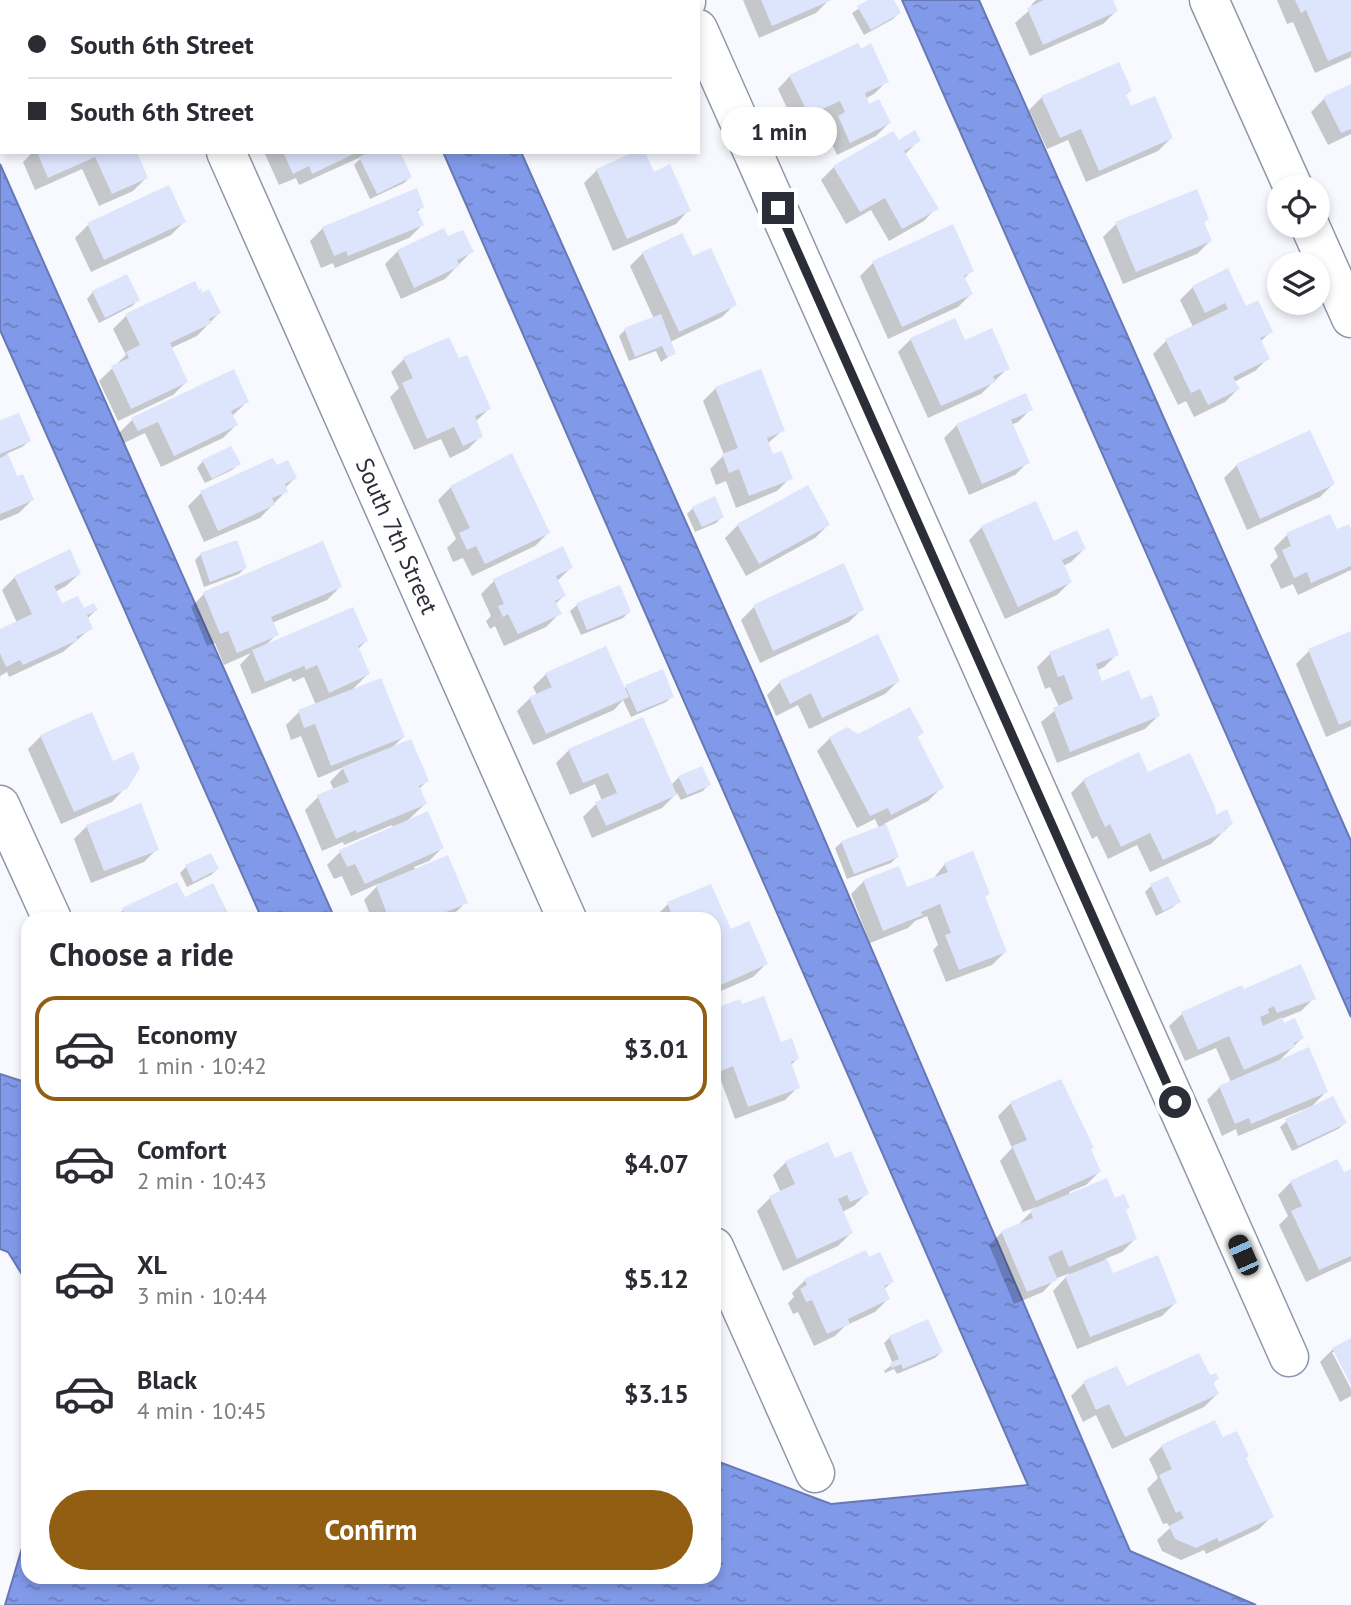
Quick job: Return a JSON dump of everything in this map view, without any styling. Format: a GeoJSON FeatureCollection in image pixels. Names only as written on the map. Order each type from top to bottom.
{"type":"FeatureCollection","features":[{"type":"Feature","properties":{"kind":"street"},"geometry":{"type":"LineString","coordinates":[[1209,0],[1288,175]]}},
{"type":"Feature","properties":{"kind":"street"},"geometry":{"type":"LineString","coordinates":[[700,33],[1289,1357]]}},
{"type":"Feature","properties":{"kind":"street","name":"South 7th Street"},"geometry":{"type":"LineString","coordinates":[[227,154],[565,912]]}},
{"type":"Feature","properties":{"kind":"street"},"geometry":{"type":"LineString","coordinates":[[1315,238],[1351,318]]}},
{"type":"Feature","properties":{"kind":"street"},"geometry":{"type":"LineString","coordinates":[[0,805],[49,912]]}},
{"type":"Feature","properties":{"kind":"street"},"geometry":{"type":"LineString","coordinates":[[721,1263],[815,1473]]}},
{"type":"Feature","properties":{"kind":"water"},"geometry":{"type":"Polygon","coordinates":[[[902,0],[979,0],[1351,841],[1351,1017],[902,0]]]}},
{"type":"Feature","properties":{"kind":"water"},"geometry":{"type":"Polygon","coordinates":[[[444,154],[522,154],[754,675],[1130,1551],[1256,1605],[5,1605],[21,1551],[21,1584],[721,1584],[721,1463],[831,1504],[1028,1485],[444,154]]]}},
{"type":"Feature","properties":{"kind":"water"},"geometry":{"type":"Polygon","coordinates":[[[0,164],[332,912],[259,912],[0,330],[0,164]]]}},
{"type":"Feature","properties":{"kind":"water"},"geometry":{"type":"Polygon","coordinates":[[[0,1074],[21,1081],[21,1273],[8,1252],[0,1249],[0,1074]]]}},
{"type":"Feature","properties":{"kind":"building"},"geometry":{"type":"Polygon","coordinates":[[[761,0],[832,0],[772,26],[761,0]]]}},
{"type":"Feature","properties":{"kind":"building"},"geometry":{"type":"Polygon","coordinates":[[[868,0],[894,0],[901,13],[871,30],[857,6],[868,0]]]}},
{"type":"Feature","properties":{"kind":"building"},"geometry":{"type":"Polygon","coordinates":[[[1044,0],[1113,0],[1118,11],[1043,45],[1027,8],[1044,0]]]}},
{"type":"Feature","properties":{"kind":"building"},"geometry":{"type":"Polygon","coordinates":[[[1295,0],[1351,0],[1351,51],[1328,61],[1306,10],[1301,13],[1295,0]]]}},
{"type":"Feature","properties":{"kind":"building"},"geometry":{"type":"Polygon","coordinates":[[[858,43],[861,49],[871,43],[889,82],[865,93],[869,104],[879,99],[891,123],[850,143],[838,116],[845,112],[840,101],[809,115],[789,75],[858,43]]]}},
{"type":"Feature","properties":{"kind":"building"},"geometry":{"type":"Polygon","coordinates":[[[1119,62],[1132,91],[1126,94],[1131,106],[1155,96],[1173,138],[1099,171],[1081,129],[1060,138],[1041,96],[1119,62]]]}},
{"type":"Feature","properties":{"kind":"building"},"geometry":{"type":"Polygon","coordinates":[[[1351,84],[1351,129],[1341,133],[1323,97],[1351,84]]]}},
{"type":"Feature","properties":{"kind":"building"},"geometry":{"type":"Polygon","coordinates":[[[915,130],[921,141],[904,151],[939,209],[902,229],[885,198],[860,212],[833,166],[893,131],[899,140],[915,130]]]}},
{"type":"Feature","properties":{"kind":"building"},"geometry":{"type":"Polygon","coordinates":[[[38,154],[138,154],[148,178],[112,194],[95,157],[48,178],[38,154]]]}},
{"type":"Feature","properties":{"kind":"building"},"geometry":{"type":"Polygon","coordinates":[[[284,154],[354,154],[312,174],[309,166],[293,174],[284,154]]]}},
{"type":"Feature","properties":{"kind":"building"},"geometry":{"type":"Polygon","coordinates":[[[366,154],[401,154],[412,177],[377,194],[359,157],[366,154]]]}},
{"type":"Feature","properties":{"kind":"building"},"geometry":{"type":"Polygon","coordinates":[[[630,154],[646,154],[654,172],[670,164],[691,211],[627,239],[596,169],[630,154]]]}},
{"type":"Feature","properties":{"kind":"building"},"geometry":{"type":"Polygon","coordinates":[[[169,185],[186,222],[104,260],[87,223],[169,185]]]}},
{"type":"Feature","properties":{"kind":"building"},"geometry":{"type":"Polygon","coordinates":[[[417,188],[424,207],[417,210],[424,225],[348,256],[346,251],[334,256],[322,227],[417,188]]]}},
{"type":"Feature","properties":{"kind":"building"},"geometry":{"type":"Polygon","coordinates":[[[1197,189],[1209,219],[1204,222],[1212,241],[1136,272],[1115,222],[1197,189]]]}},
{"type":"Feature","properties":{"kind":"building"},"geometry":{"type":"Polygon","coordinates":[[[953,224],[974,271],[964,276],[973,294],[902,327],[872,261],[953,224]]]}},
{"type":"Feature","properties":{"kind":"building"},"geometry":{"type":"Polygon","coordinates":[[[444,228],[448,236],[463,230],[474,252],[457,260],[460,266],[414,288],[397,250],[444,228]]]}},
{"type":"Feature","properties":{"kind":"building"},"geometry":{"type":"Polygon","coordinates":[[[682,233],[693,256],[711,248],[737,305],[679,332],[642,252],[682,233]]]}},
{"type":"Feature","properties":{"kind":"building"},"geometry":{"type":"Polygon","coordinates":[[[1228,268],[1246,306],[1258,300],[1273,332],[1260,338],[1270,359],[1233,377],[1240,389],[1208,405],[1200,389],[1191,393],[1165,339],[1228,309],[1225,303],[1205,313],[1192,286],[1228,268]]]}},
{"type":"Feature","properties":{"kind":"building"},"geometry":{"type":"Polygon","coordinates":[[[127,274],[140,300],[105,318],[92,291],[127,274]]]}},
{"type":"Feature","properties":{"kind":"building"},"geometry":{"type":"Polygon","coordinates":[[[195,281],[199,290],[202,288],[201,293],[209,289],[221,313],[209,319],[212,323],[170,343],[188,382],[131,409],[111,366],[129,358],[126,352],[140,345],[125,314],[195,281]]]}},
{"type":"Feature","properties":{"kind":"building"},"geometry":{"type":"Polygon","coordinates":[[[661,314],[676,354],[667,357],[662,346],[635,357],[624,328],[661,314]]]}},
{"type":"Feature","properties":{"kind":"building"},"geometry":{"type":"Polygon","coordinates":[[[955,318],[965,340],[992,328],[1010,369],[993,376],[996,382],[941,406],[910,338],[955,318]]]}},
{"type":"Feature","properties":{"kind":"building"},"geometry":{"type":"Polygon","coordinates":[[[449,337],[459,358],[467,355],[491,409],[475,416],[483,437],[463,446],[454,427],[427,439],[402,383],[413,378],[403,357],[449,337]]]}},
{"type":"Feature","properties":{"kind":"building"},"geometry":{"type":"Polygon","coordinates":[[[234,369],[249,402],[231,411],[238,425],[174,456],[158,422],[138,431],[131,418],[234,369]]]}},
{"type":"Feature","properties":{"kind":"building"},"geometry":{"type":"Polygon","coordinates":[[[761,369],[785,431],[767,438],[773,454],[782,451],[793,479],[749,496],[739,469],[729,473],[722,454],[738,448],[715,387],[761,369]]]}},
{"type":"Feature","properties":{"kind":"building"},"geometry":{"type":"Polygon","coordinates":[[[1026,393],[1033,410],[1011,420],[1030,463],[982,484],[956,424],[1026,393]]]}},
{"type":"Feature","properties":{"kind":"building"},"geometry":{"type":"Polygon","coordinates":[[[19,413],[31,441],[0,454],[0,420],[19,413]]]}},
{"type":"Feature","properties":{"kind":"building"},"geometry":{"type":"Polygon","coordinates":[[[1310,430],[1335,484],[1260,519],[1236,464],[1310,430]]]}},
{"type":"Feature","properties":{"kind":"building"},"geometry":{"type":"Polygon","coordinates":[[[231,446],[241,464],[212,479],[202,460],[231,446]]]}},
{"type":"Feature","properties":{"kind":"building"},"geometry":{"type":"Polygon","coordinates":[[[512,453],[550,533],[485,564],[476,546],[467,550],[459,533],[470,528],[450,486],[512,453]]]}},
{"type":"Feature","properties":{"kind":"building"},"geometry":{"type":"Polygon","coordinates":[[[8,454],[17,476],[23,474],[34,500],[0,514],[0,458],[8,454]]]}},
{"type":"Feature","properties":{"kind":"building"},"geometry":{"type":"Polygon","coordinates":[[[273,458],[277,465],[288,460],[297,478],[285,484],[288,492],[272,498],[275,505],[218,531],[200,491],[273,458]]]}},
{"type":"Feature","properties":{"kind":"building"},"geometry":{"type":"Polygon","coordinates":[[[808,485],[830,525],[759,564],[737,524],[808,485]]]}},
{"type":"Feature","properties":{"kind":"building"},"geometry":{"type":"Polygon","coordinates":[[[715,496],[724,517],[702,527],[692,507],[715,496]]]}},
{"type":"Feature","properties":{"kind":"building"},"geometry":{"type":"Polygon","coordinates":[[[1036,501],[1054,541],[1077,530],[1086,549],[1062,560],[1072,582],[1018,607],[981,526],[1036,501]]]}},
{"type":"Feature","properties":{"kind":"building"},"geometry":{"type":"Polygon","coordinates":[[[1330,514],[1337,529],[1349,524],[1351,566],[1311,583],[1307,572],[1294,578],[1282,550],[1291,546],[1286,533],[1330,514]]]}},
{"type":"Feature","properties":{"kind":"building"},"geometry":{"type":"Polygon","coordinates":[[[237,540],[247,568],[210,582],[200,553],[237,540]]]}},
{"type":"Feature","properties":{"kind":"building"},"geometry":{"type":"Polygon","coordinates":[[[323,541],[342,587],[271,617],[279,635],[237,653],[228,631],[220,634],[203,592],[323,541]]]}},
{"type":"Feature","properties":{"kind":"building"},"geometry":{"type":"Polygon","coordinates":[[[563,546],[573,568],[556,576],[566,596],[555,601],[562,614],[518,634],[508,614],[503,617],[498,606],[504,604],[493,579],[563,546]]]}},
{"type":"Feature","properties":{"kind":"building"},"geometry":{"type":"Polygon","coordinates":[[[70,549],[81,574],[54,586],[62,603],[78,596],[84,608],[94,603],[98,610],[87,615],[93,629],[76,637],[78,640],[23,665],[20,660],[6,667],[0,653],[0,629],[32,614],[14,576],[70,549]]]}},
{"type":"Feature","properties":{"kind":"building"},"geometry":{"type":"Polygon","coordinates":[[[844,563],[864,610],[773,651],[753,605],[844,563]]]}},
{"type":"Feature","properties":{"kind":"building"},"geometry":{"type":"Polygon","coordinates":[[[620,585],[631,612],[587,630],[576,603],[620,585]]]}},
{"type":"Feature","properties":{"kind":"building"},"geometry":{"type":"Polygon","coordinates":[[[353,607],[368,641],[358,646],[370,674],[329,693],[317,665],[306,670],[304,666],[265,682],[252,650],[353,607]]]}},
{"type":"Feature","properties":{"kind":"building"},"geometry":{"type":"Polygon","coordinates":[[[1109,628],[1119,655],[1096,664],[1102,681],[1129,670],[1141,699],[1152,695],[1160,716],[1070,752],[1053,708],[1073,699],[1064,675],[1058,677],[1049,652],[1109,628]]]}},
{"type":"Feature","properties":{"kind":"building"},"geometry":{"type":"Polygon","coordinates":[[[1351,631],[1351,720],[1339,725],[1308,649],[1351,631]]]}},
{"type":"Feature","properties":{"kind":"building"},"geometry":{"type":"Polygon","coordinates":[[[878,634],[900,681],[822,718],[811,693],[790,704],[779,681],[878,634]]]}},
{"type":"Feature","properties":{"kind":"building"},"geometry":{"type":"Polygon","coordinates":[[[606,646],[629,697],[546,734],[529,697],[552,687],[545,673],[606,646]]]}},
{"type":"Feature","properties":{"kind":"building"},"geometry":{"type":"Polygon","coordinates":[[[663,669],[674,697],[637,712],[625,685],[663,669]]]}},
{"type":"Feature","properties":{"kind":"building"},"geometry":{"type":"Polygon","coordinates":[[[381,678],[405,737],[331,766],[315,724],[304,728],[298,710],[381,678]]]}},
{"type":"Feature","properties":{"kind":"building"},"geometry":{"type":"Polygon","coordinates":[[[910,707],[924,733],[917,736],[944,788],[891,815],[888,808],[870,816],[829,737],[847,727],[858,734],[910,707]]]}},
{"type":"Feature","properties":{"kind":"building"},"geometry":{"type":"Polygon","coordinates":[[[92,712],[113,761],[133,752],[140,768],[127,789],[74,812],[40,735],[92,712]]]}},
{"type":"Feature","properties":{"kind":"building"},"geometry":{"type":"Polygon","coordinates":[[[643,717],[677,795],[606,826],[595,802],[617,793],[608,773],[583,783],[568,749],[643,717]]]}},
{"type":"Feature","properties":{"kind":"building"},"geometry":{"type":"Polygon","coordinates":[[[411,739],[429,781],[419,786],[427,804],[336,839],[317,795],[349,782],[342,767],[411,739]]]}},
{"type":"Feature","properties":{"kind":"building"},"geometry":{"type":"Polygon","coordinates":[[[1139,752],[1148,772],[1190,753],[1215,807],[1216,815],[1227,809],[1233,824],[1225,828],[1226,831],[1163,860],[1150,833],[1121,847],[1110,824],[1105,827],[1083,779],[1139,752]]]}},
{"type":"Feature","properties":{"kind":"building"},"geometry":{"type":"Polygon","coordinates":[[[702,766],[711,785],[687,795],[678,776],[702,766]]]}},
{"type":"Feature","properties":{"kind":"building"},"geometry":{"type":"Polygon","coordinates":[[[141,803],[159,850],[104,871],[86,825],[141,803]]]}},
{"type":"Feature","properties":{"kind":"building"},"geometry":{"type":"Polygon","coordinates":[[[428,811],[444,848],[365,884],[355,864],[347,867],[339,850],[428,811]]]}},
{"type":"Feature","properties":{"kind":"building"},"geometry":{"type":"Polygon","coordinates":[[[886,824],[899,857],[854,874],[841,841],[886,824]]]}},
{"type":"Feature","properties":{"kind":"building"},"geometry":{"type":"Polygon","coordinates":[[[973,851],[990,894],[985,896],[1007,952],[959,970],[945,935],[951,933],[940,904],[921,912],[923,915],[883,931],[863,880],[899,866],[907,887],[948,872],[944,863],[973,851]]]}},
{"type":"Feature","properties":{"kind":"building"},"geometry":{"type":"Polygon","coordinates":[[[211,853],[219,869],[193,882],[185,865],[211,853]]]}},
{"type":"Feature","properties":{"kind":"building"},"geometry":{"type":"Polygon","coordinates":[[[448,855],[468,903],[446,912],[386,912],[376,885],[448,855]]]}},
{"type":"Feature","properties":{"kind":"building"},"geometry":{"type":"Polygon","coordinates":[[[1168,876],[1181,902],[1163,911],[1150,884],[1168,876]]]}},
{"type":"Feature","properties":{"kind":"building"},"geometry":{"type":"Polygon","coordinates":[[[177,882],[185,897],[213,883],[228,912],[124,912],[122,908],[177,882]]]}},
{"type":"Feature","properties":{"kind":"building"},"geometry":{"type":"Polygon","coordinates":[[[711,884],[731,929],[749,921],[768,964],[721,985],[721,912],[671,912],[667,902],[711,884]]]}},
{"type":"Feature","properties":{"kind":"building"},"geometry":{"type":"Polygon","coordinates":[[[1301,964],[1316,999],[1277,1013],[1274,1006],[1268,1009],[1269,1013],[1260,1017],[1263,1026],[1282,1017],[1284,1023],[1295,1018],[1304,1038],[1294,1043],[1295,1047],[1244,1070],[1229,1036],[1198,1050],[1181,1012],[1242,985],[1244,989],[1301,964]]]}},
{"type":"Feature","properties":{"kind":"building"},"geometry":{"type":"Polygon","coordinates":[[[764,996],[781,1042],[792,1038],[799,1059],[791,1062],[800,1088],[748,1107],[733,1066],[721,1071],[721,1006],[740,999],[742,1004],[764,996]]]}},
{"type":"Feature","properties":{"kind":"building"},"geometry":{"type":"Polygon","coordinates":[[[1309,1047],[1328,1092],[1251,1124],[1249,1118],[1235,1124],[1219,1086],[1309,1047]]]}},
{"type":"Feature","properties":{"kind":"building"},"geometry":{"type":"Polygon","coordinates":[[[1061,1079],[1094,1148],[1091,1149],[1101,1172],[1036,1201],[1012,1146],[1027,1140],[1010,1102],[1061,1079]]]}},
{"type":"Feature","properties":{"kind":"building"},"geometry":{"type":"Polygon","coordinates":[[[1333,1096],[1347,1123],[1298,1146],[1285,1119],[1333,1096]]]}},
{"type":"Feature","properties":{"kind":"building"},"geometry":{"type":"Polygon","coordinates":[[[828,1142],[835,1158],[851,1151],[869,1194],[850,1202],[847,1195],[838,1199],[853,1233],[797,1259],[769,1196],[795,1184],[785,1161],[828,1142]]]}},
{"type":"Feature","properties":{"kind":"building"},"geometry":{"type":"Polygon","coordinates":[[[1337,1159],[1344,1172],[1351,1169],[1351,1256],[1319,1270],[1291,1211],[1302,1206],[1290,1181],[1337,1159]]]}},
{"type":"Feature","properties":{"kind":"building"},"geometry":{"type":"Polygon","coordinates":[[[1107,1178],[1115,1198],[1124,1194],[1130,1208],[1126,1210],[1137,1239],[1069,1267],[1062,1250],[1048,1257],[1058,1280],[1027,1292],[1001,1231],[1033,1218],[1030,1210],[1107,1178]]]}},
{"type":"Feature","properties":{"kind":"building"},"geometry":{"type":"Polygon","coordinates":[[[866,1250],[869,1257],[880,1252],[894,1282],[884,1286],[890,1299],[848,1319],[850,1324],[827,1334],[812,1300],[806,1302],[800,1289],[807,1285],[804,1279],[866,1250]]]}},
{"type":"Feature","properties":{"kind":"building"},"geometry":{"type":"Polygon","coordinates":[[[1158,1255],[1177,1303],[1090,1337],[1065,1276],[1107,1259],[1113,1273],[1158,1255]]]}},
{"type":"Feature","properties":{"kind":"building"},"geometry":{"type":"Polygon","coordinates":[[[928,1319],[943,1352],[903,1369],[901,1364],[892,1368],[890,1363],[899,1359],[889,1336],[928,1319]]]}},
{"type":"Feature","properties":{"kind":"building"},"geometry":{"type":"Polygon","coordinates":[[[1351,1338],[1351,1385],[1332,1348],[1351,1338]]]}},
{"type":"Feature","properties":{"kind":"building"},"geometry":{"type":"Polygon","coordinates":[[[1199,1353],[1210,1375],[1216,1373],[1219,1379],[1213,1382],[1219,1394],[1125,1437],[1109,1404],[1096,1410],[1083,1381],[1117,1366],[1127,1386],[1199,1353]]]}},
{"type":"Feature","properties":{"kind":"building"},"geometry":{"type":"Polygon","coordinates":[[[1215,1420],[1223,1437],[1237,1431],[1249,1456],[1246,1458],[1274,1517],[1219,1542],[1217,1538],[1196,1548],[1175,1539],[1169,1526],[1184,1518],[1180,1511],[1176,1513],[1159,1475],[1172,1469],[1161,1445],[1215,1420]]]}},
{"type":"Feature","properties":{"kind":"route"},"geometry":{"type":"LineString","coordinates":[[778,208],[1175,1102]]}}]}
